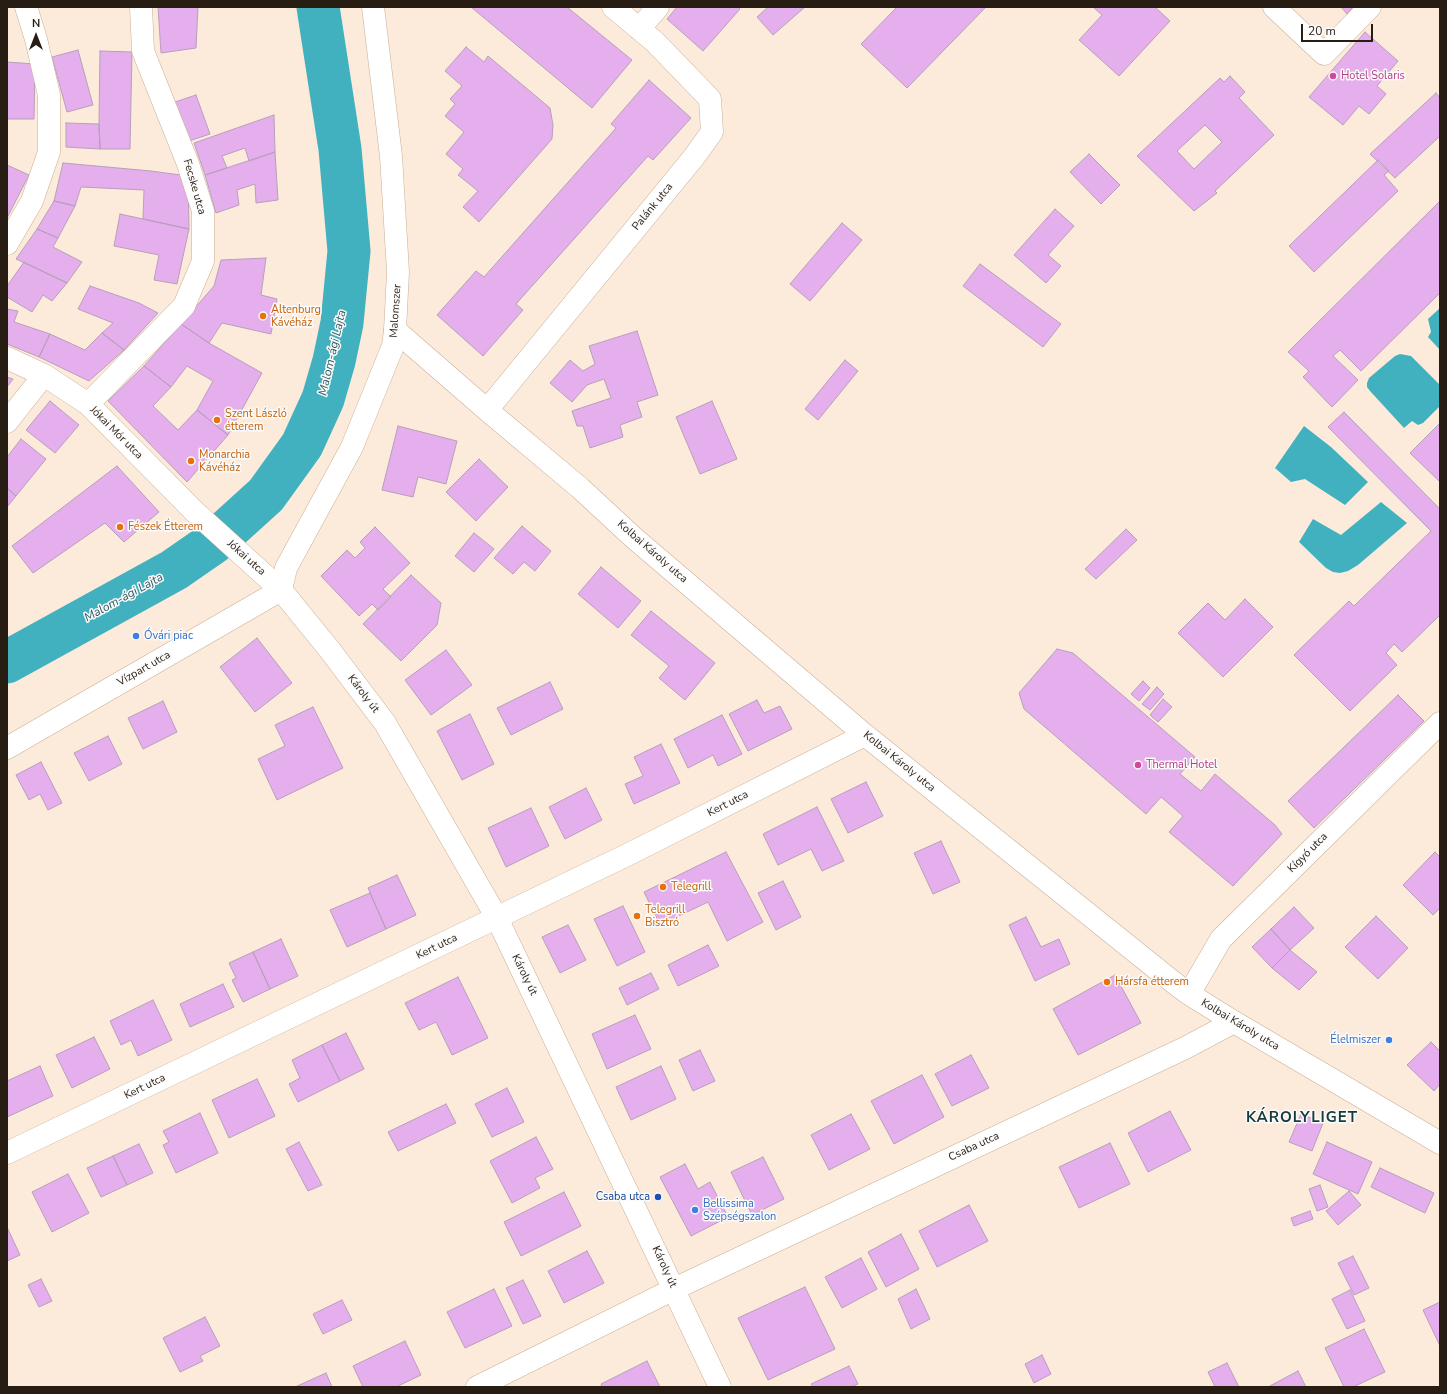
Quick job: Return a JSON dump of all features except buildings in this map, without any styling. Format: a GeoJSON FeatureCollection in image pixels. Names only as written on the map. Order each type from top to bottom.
{"type":"FeatureCollection","features":[{"type":"Feature","properties":{"kind":"street"},"geometry":{"type":"LineString","coordinates":[[7,244],[32,201],[49,152],[49,95],[36,39],[26,7]]}},
{"type":"Feature","properties":{"kind":"street","name":"Fecske utca"},"geometry":{"type":"LineString","coordinates":[[88,404],[184,306],[203,261],[202,211],[188,164],[143,51],[141,7]]}},
{"type":"Feature","properties":{"kind":"street","name":"Malomszer"},"geometry":{"type":"LineString","coordinates":[[281,590],[286,568],[352,447],[393,346],[398,272],[391,156],[373,7]]}},
{"type":"Feature","properties":{"kind":"street","name":"Palánk utca"},"geometry":{"type":"LineString","coordinates":[[487,410],[689,163],[712,132],[710,99],[647,36],[613,7]]}},
{"type":"Feature","properties":{"kind":"street"},"geometry":{"type":"LineString","coordinates":[[647,36],[658,7]]}},
{"type":"Feature","properties":{"kind":"street"},"geometry":{"type":"LineString","coordinates":[[1274,7],[1324,54],[1370,7]]}},
{"type":"Feature","properties":{"kind":"street","name":"Kolbai Károly utca"},"geometry":{"type":"LineString","coordinates":[[395,330],[580,488],[634,538],[865,735],[1189,994],[1440,1143]]}},
{"type":"Feature","properties":{"kind":"street","name":"Jókai Mór utca"},"geometry":{"type":"LineString","coordinates":[[7,358],[44,375],[88,404],[211,527]]}},
{"type":"Feature","properties":{"kind":"street"},"geometry":{"type":"LineString","coordinates":[[7,422],[44,375]]}},
{"type":"Feature","properties":{"kind":"street","name":"Jókai utca"},"geometry":{"type":"LineString","coordinates":[[211,527],[281,590]]}},
{"type":"Feature","properties":{"kind":"street","name":"Vízpart utca"},"geometry":{"type":"LineString","coordinates":[[7,748],[281,590]]}},
{"type":"Feature","properties":{"kind":"street","name":"Károly út"},"geometry":{"type":"LineString","coordinates":[[281,590],[329,649],[385,723],[497,918],[720,1387]]}},
{"type":"Feature","properties":{"kind":"street","name":"Kígyó utca"},"geometry":{"type":"LineString","coordinates":[[1189,994],[1221,939],[1440,723]]}},
{"type":"Feature","properties":{"kind":"street","name":"Kert utca"},"geometry":{"type":"LineString","coordinates":[[7,1153],[627,855],[865,735]]}},
{"type":"Feature","properties":{"kind":"street","name":"Csaba utca"},"geometry":{"type":"LineString","coordinates":[[477,1387],[674,1289],[1185,1048],[1234,1022]]}},
{"type":"Feature","properties":{"kind":"water"},"geometry":{"type":"Polygon","coordinates":[[[1440,308],[1440,350],[1428,337],[1431,332],[1428,319],[1440,308]]]}},
{"type":"Feature","properties":{"kind":"water"},"geometry":{"type":"Polygon","coordinates":[[[1400,354],[1411,356],[1440,385],[1440,406],[1423,423],[1418,425],[1412,421],[1404,428],[1367,387],[1369,378],[1395,356],[1400,354]]]}},
{"type":"Feature","properties":{"kind":"water"},"geometry":{"type":"Polygon","coordinates":[[[1304,426],[1331,447],[1368,482],[1345,505],[1305,479],[1291,482],[1275,468],[1304,426]]]}},
{"type":"Feature","properties":{"kind":"water"},"geometry":{"type":"Polygon","coordinates":[[[1381,502],[1407,523],[1358,565],[1348,571],[1340,573],[1333,572],[1326,568],[1299,542],[1313,519],[1341,535],[1381,502]]]}},
{"type":"Feature","properties":{"kind":"waterway","name":"Malom-ági Lajta"},"geometry":{"type":"LineString","coordinates":[[7,662],[174,570],[213,543],[266,495],[302,445],[323,399],[334,361],[342,323],[349,251],[340,149],[318,7]]}},
{"type":"Feature","properties":{"kind":"place","name":"Hotel Solaris"},"geometry":{"type":"Point","coordinates":[1333,76]}},
{"type":"Feature","properties":{"kind":"place","name":"Altenburg Kávéház"},"geometry":{"type":"Point","coordinates":[263,316]}},
{"type":"Feature","properties":{"kind":"place","name":"Szent László étterem"},"geometry":{"type":"Point","coordinates":[217,420]}},
{"type":"Feature","properties":{"kind":"place","name":"Monarchia Kávéház"},"geometry":{"type":"Point","coordinates":[191,461]}},
{"type":"Feature","properties":{"kind":"place","name":"Fészek Étterem"},"geometry":{"type":"Point","coordinates":[120,527]}},
{"type":"Feature","properties":{"kind":"place","name":"Óvári piac"},"geometry":{"type":"Point","coordinates":[136,636]}},
{"type":"Feature","properties":{"kind":"place","name":"Thermal Hotel"},"geometry":{"type":"Point","coordinates":[1138,765]}},
{"type":"Feature","properties":{"kind":"place","name":"Telegrill"},"geometry":{"type":"Point","coordinates":[663,887]}},
{"type":"Feature","properties":{"kind":"place","name":"Telegrill Bisztró"},"geometry":{"type":"Point","coordinates":[637,916]}},
{"type":"Feature","properties":{"kind":"place","name":"Hársfa étterem"},"geometry":{"type":"Point","coordinates":[1107,982]}},
{"type":"Feature","properties":{"kind":"place","name":"Élelmiszer"},"geometry":{"type":"Point","coordinates":[1389,1040]}},
{"type":"Feature","properties":{"kind":"place","name":"Csaba utca"},"geometry":{"type":"Point","coordinates":[658,1197]}},
{"type":"Feature","properties":{"kind":"place","name":"Bellissima Szépségszalon"},"geometry":{"type":"Point","coordinates":[695,1210]}},
{"type":"Feature","properties":{"kind":"district","name":"KÁROLYLIGET"},"geometry":{"type":"Point","coordinates":[1302,1118]}}]}
